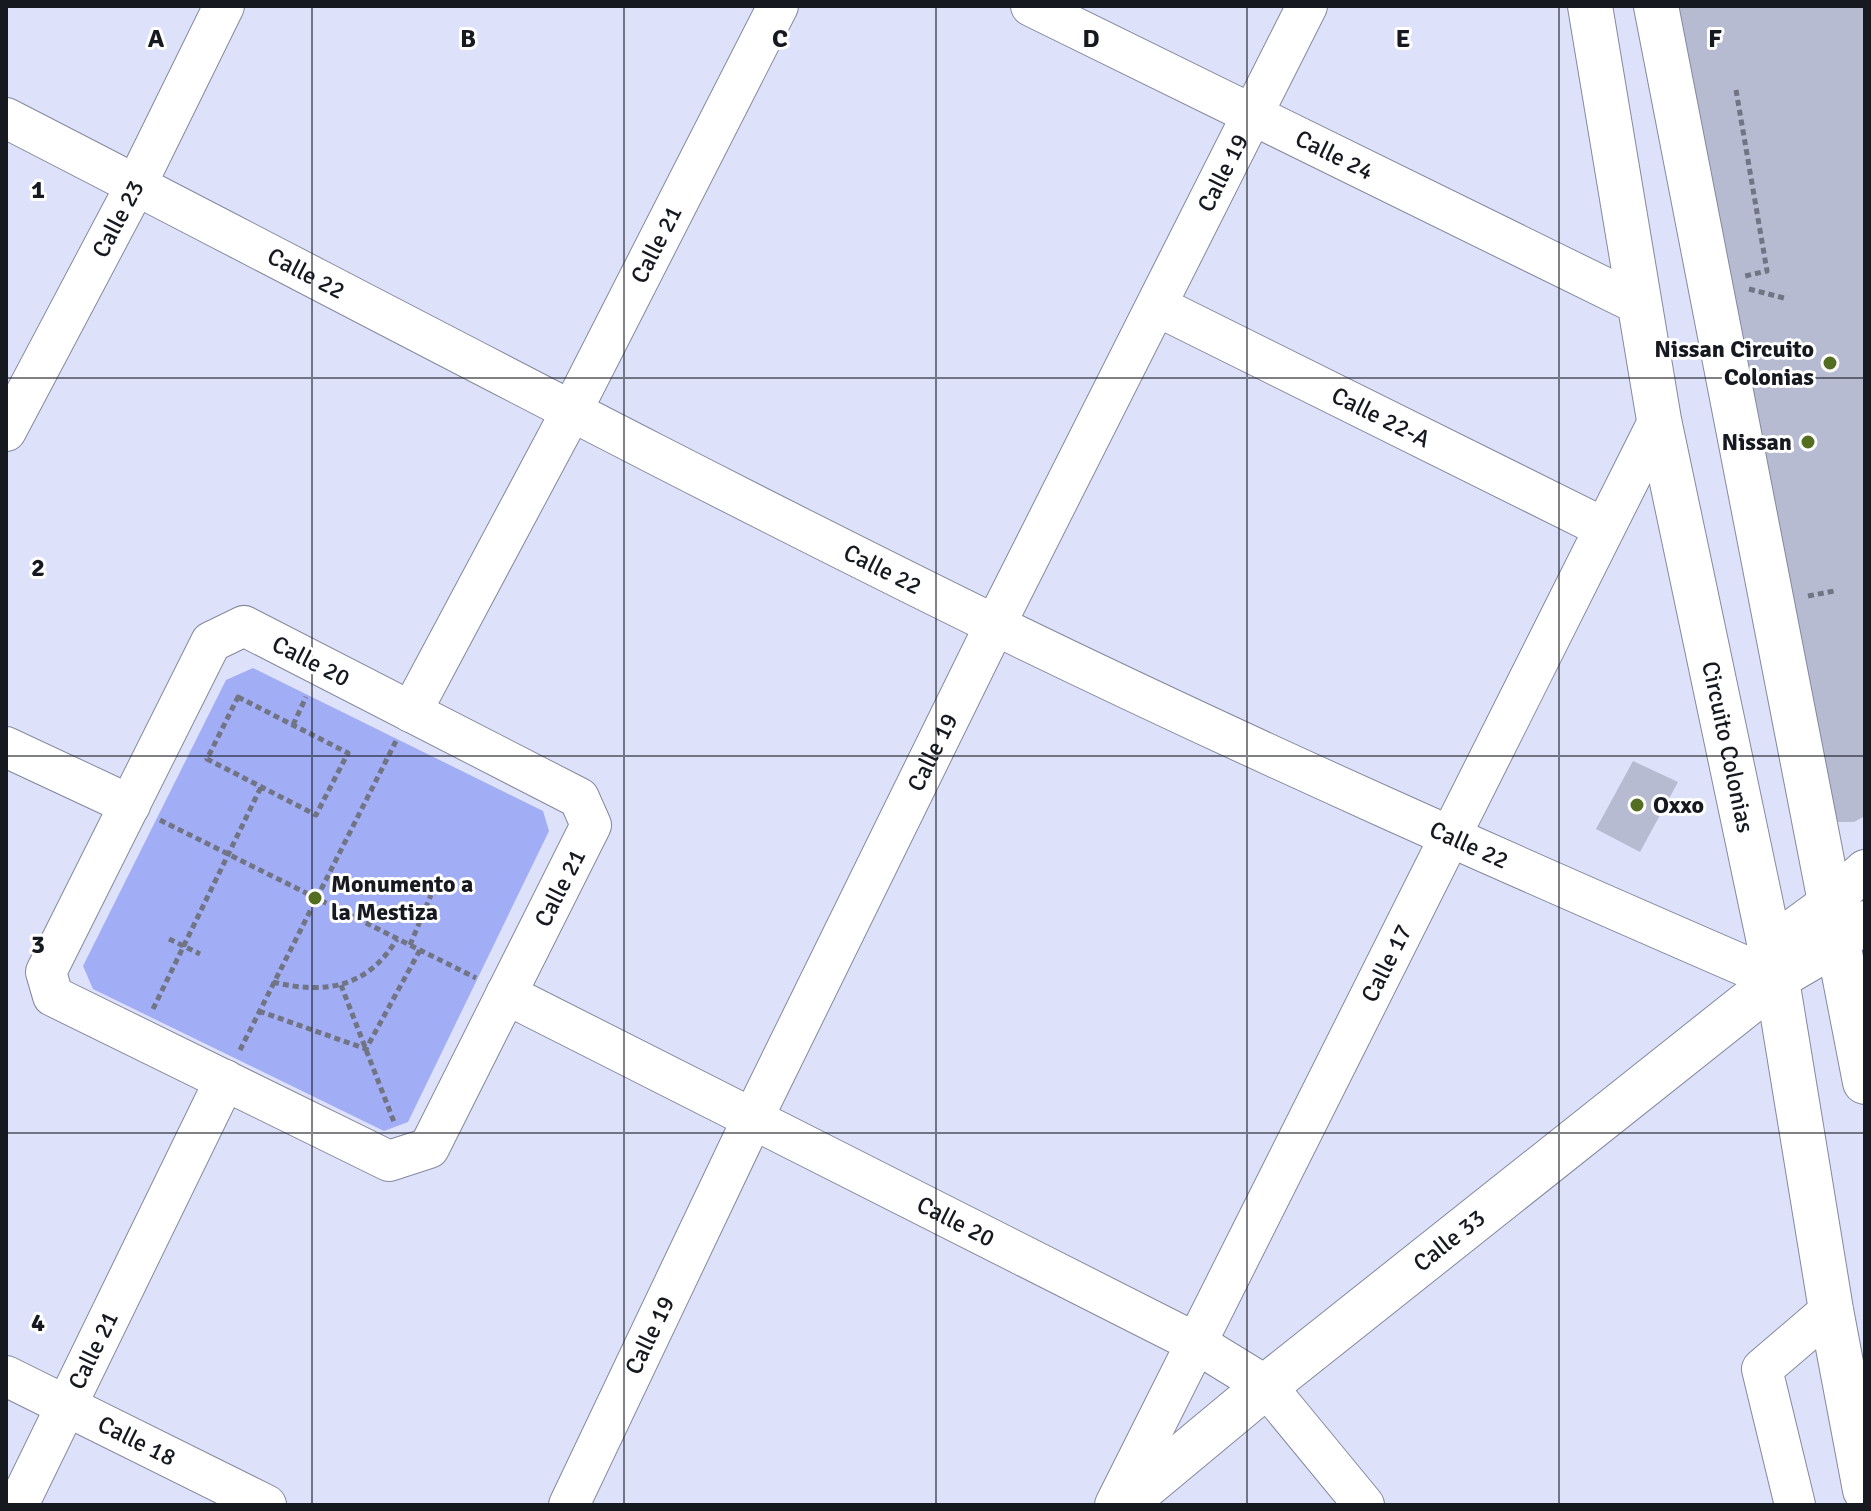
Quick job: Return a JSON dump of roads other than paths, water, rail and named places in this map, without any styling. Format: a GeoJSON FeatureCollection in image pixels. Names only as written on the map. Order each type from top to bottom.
{"type":"FeatureCollection","features":[{"type":"Feature","properties":{"kind":"main road","name":"Circuito Colonias"},"geometry":{"type":"LineString","coordinates":[[1590,6],[1659,420],[1774,963],[1831,1310],[1865,1490]]}},
{"type":"Feature","properties":{"kind":"main road"},"geometry":{"type":"LineString","coordinates":[[1656,6],[1844,923],[1865,1082]]}},
{"type":"Feature","properties":{"kind":"main road","name":"Calle 33"},"geometry":{"type":"LineString","coordinates":[[1123,1505],[1774,963]]}},
{"type":"Feature","properties":{"kind":"street","name":"Calle 23"},"geometry":{"type":"LineString","coordinates":[[6,431],[136,185],[224,6]]}},
{"type":"Feature","properties":{"kind":"street","name":"Calle 21"},"geometry":{"type":"LineString","coordinates":[[18,1505],[230,1071],[389,1161],[429,1148],[591,825],[579,798],[405,723],[571,412],[778,6]]}},
{"type":"Feature","properties":{"kind":"street","name":"Calle 24"},"geometry":{"type":"LineString","coordinates":[[1031,6],[1638,304]]}},
{"type":"Feature","properties":{"kind":"street","name":"Calle 19"},"geometry":{"type":"LineString","coordinates":[[569,1505],[752,1120],[995,625],[1307,6]]}},
{"type":"Feature","properties":{"kind":"street","name":"Calle 22"},"geometry":{"type":"LineString","coordinates":[[6,118],[571,412],[995,625],[1449,837],[1774,963]]}},
{"type":"Feature","properties":{"kind":"street","name":"Calle 22-A"},"geometry":{"type":"LineString","coordinates":[[1157,306],[1604,528]]}},
{"type":"Feature","properties":{"kind":"street","name":"Calle 17"},"geometry":{"type":"LineString","coordinates":[[1115,1505],[1659,420]]}},
{"type":"Feature","properties":{"kind":"street","name":"Calle 20"},"geometry":{"type":"LineString","coordinates":[[130,805],[211,642],[244,626],[405,723]]}},
{"type":"Feature","properties":{"kind":"street"},"geometry":{"type":"LineString","coordinates":[[6,747],[130,805],[46,972],[53,996],[230,1071]]}},
{"type":"Feature","properties":{"kind":"street"},"geometry":{"type":"LineString","coordinates":[[1774,963],[1844,923],[1865,870]]}},
{"type":"Feature","properties":{"kind":"street","name":"Calle 20"},"geometry":{"type":"LineString","coordinates":[[506,994],[1196,1343],[1266,1386],[1364,1505]]}},
{"type":"Feature","properties":{"kind":"street"},"geometry":{"type":"LineString","coordinates":[[1795,1505],[1762,1369],[1831,1310]]}},
{"type":"Feature","properties":{"kind":"street","name":"Calle 18"},"geometry":{"type":"LineString","coordinates":[[6,1376],[266,1505]]}},
{"type":"Feature","properties":{"kind":"place","name":"Nissan Circuito Colonias"},"geometry":{"type":"Point","coordinates":[1830,363]}},
{"type":"Feature","properties":{"kind":"place","name":"Nissan"},"geometry":{"type":"Point","coordinates":[1808,442]}},
{"type":"Feature","properties":{"kind":"place","name":"Oxxo"},"geometry":{"type":"Point","coordinates":[1637,805]}},
{"type":"Feature","properties":{"kind":"place","name":"Monumento a la Mestiza"},"geometry":{"type":"Point","coordinates":[315,898]}}]}
